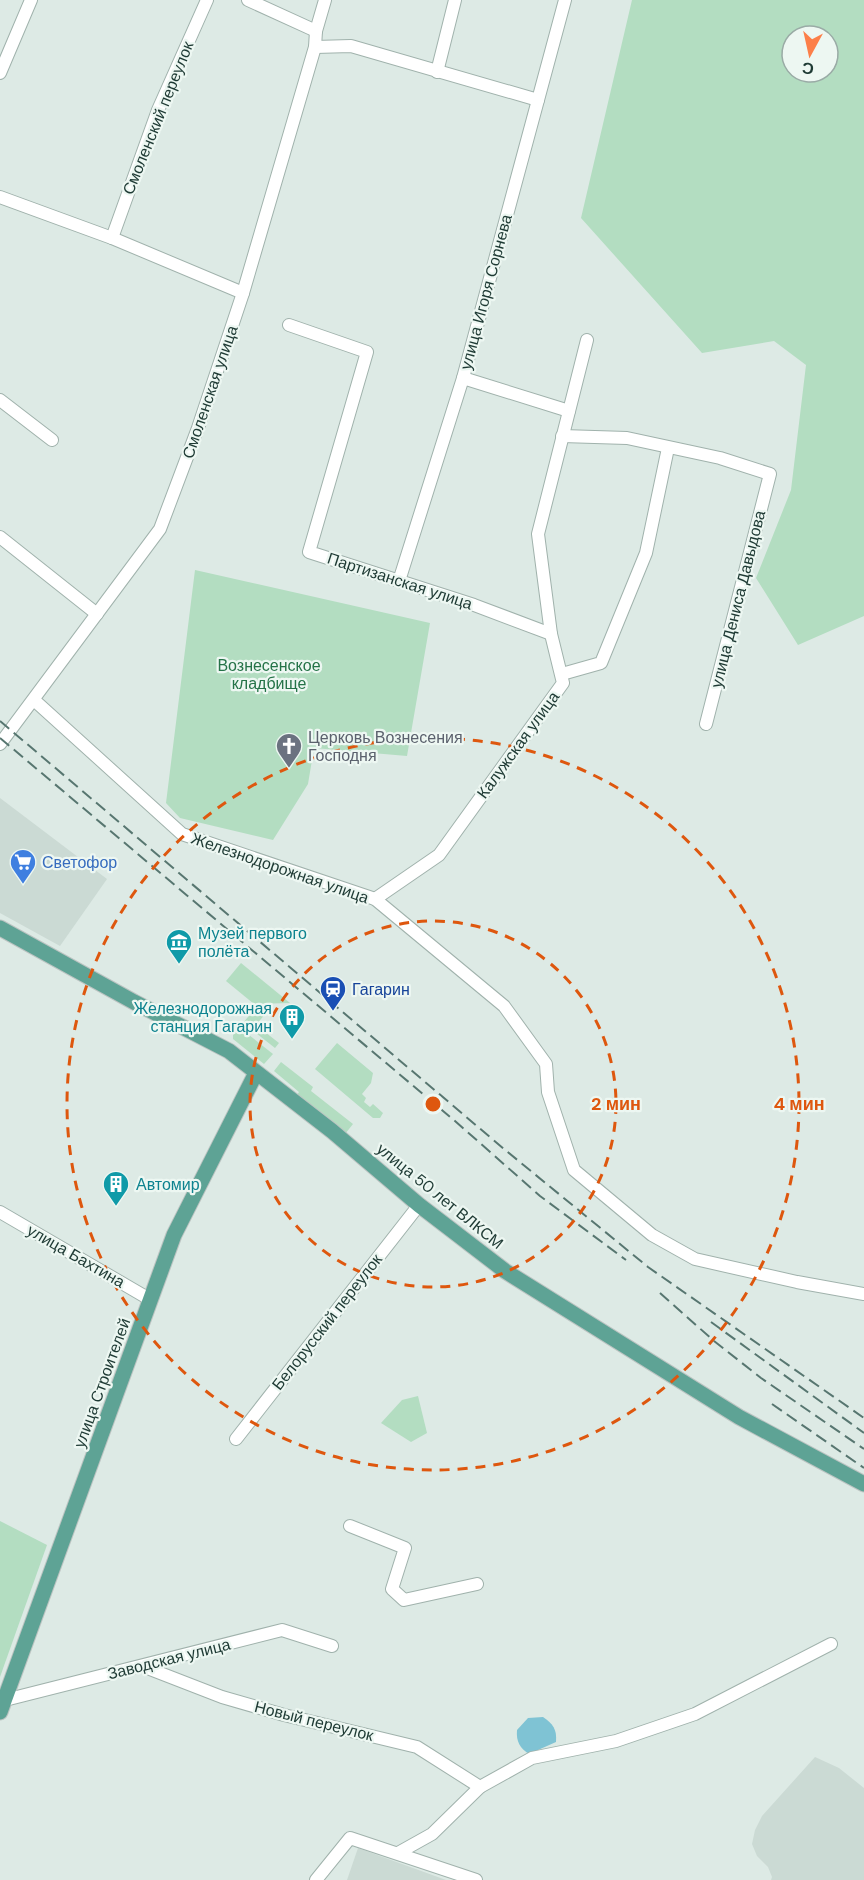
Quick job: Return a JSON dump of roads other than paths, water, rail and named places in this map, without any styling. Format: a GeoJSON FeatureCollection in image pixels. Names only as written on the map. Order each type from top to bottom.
{"type":"FeatureCollection","features":[{"type":"Feature","properties":{"kind":"main road","name":"улица 50 лет ВЛКСМ"},"geometry":{"type":"LineString","coordinates":[[0,928],[229,1051],[332,1131],[419,1205],[505,1272],[739,1417],[864,1484]]}},
{"type":"Feature","properties":{"kind":"main road","name":"улица Строителей"},"geometry":{"type":"LineString","coordinates":[[2,1706],[174,1234],[256,1073]]}},
{"type":"Feature","properties":{"kind":"street"},"geometry":{"type":"LineString","coordinates":[[0,73],[31,0]]}},
{"type":"Feature","properties":{"kind":"street","name":"Смоленский переулок"},"geometry":{"type":"LineString","coordinates":[[112,238],[158,110],[207,0]]}},
{"type":"Feature","properties":{"kind":"street"},"geometry":{"type":"LineString","coordinates":[[248,0],[316,31]]}},
{"type":"Feature","properties":{"kind":"street","name":"Смоленская улица"},"geometry":{"type":"LineString","coordinates":[[1,742],[160,529],[198,428],[243,293],[315,47],[316,31],[325,0]]}},
{"type":"Feature","properties":{"kind":"street"},"geometry":{"type":"LineString","coordinates":[[437,72],[455,0]]}},
{"type":"Feature","properties":{"kind":"street","name":"улица Игоря Сорнева"},"geometry":{"type":"LineString","coordinates":[[399,581],[463,378],[565,0]]}},
{"type":"Feature","properties":{"kind":"street"},"geometry":{"type":"LineString","coordinates":[[315,47],[351,46],[538,100]]}},
{"type":"Feature","properties":{"kind":"street"},"geometry":{"type":"LineString","coordinates":[[0,197],[112,238],[243,293]]}},
{"type":"Feature","properties":{"kind":"street","name":"Партизанская улица"},"geometry":{"type":"LineString","coordinates":[[290,325],[367,352],[309,552],[474,605],[551,634]]}},
{"type":"Feature","properties":{"kind":"street","name":"Калужская улица"},"geometry":{"type":"LineString","coordinates":[[375,899],[439,855],[563,683],[551,634],[538,534],[587,340]]}},
{"type":"Feature","properties":{"kind":"street"},"geometry":{"type":"LineString","coordinates":[[463,378],[569,411]]}},
{"type":"Feature","properties":{"kind":"street"},"geometry":{"type":"LineString","coordinates":[[0,400],[52,440]]}},
{"type":"Feature","properties":{"kind":"street"},"geometry":{"type":"LineString","coordinates":[[562,436],[627,438],[668,448],[646,553],[601,663],[562,674]]}},
{"type":"Feature","properties":{"kind":"street","name":"улица Дениса Давыдова"},"geometry":{"type":"LineString","coordinates":[[668,448],[720,458],[770,474],[706,724]]}},
{"type":"Feature","properties":{"kind":"street"},"geometry":{"type":"LineString","coordinates":[[0,537],[96,614]]}},
{"type":"Feature","properties":{"kind":"street","name":"Железнодорожная улица"},"geometry":{"type":"LineString","coordinates":[[33,700],[182,834],[375,899],[504,1006],[546,1064],[548,1092],[574,1170],[652,1235],[695,1259],[797,1282],[864,1294]]}},
{"type":"Feature","properties":{"kind":"street","name":"Белорусский переулок"},"geometry":{"type":"LineString","coordinates":[[236,1439],[419,1205]]}},
{"type":"Feature","properties":{"kind":"street","name":"улица Бахтина"},"geometry":{"type":"LineString","coordinates":[[0,1212],[151,1300]]}},
{"type":"Feature","properties":{"kind":"street"},"geometry":{"type":"LineString","coordinates":[[350,1526],[405,1548],[392,1588],[404,1600],[477,1584]]}},
{"type":"Feature","properties":{"kind":"street","name":"Заводская улица"},"geometry":{"type":"LineString","coordinates":[[2,1706],[142,1666],[282,1630],[332,1646]]}},
{"type":"Feature","properties":{"kind":"street"},"geometry":{"type":"LineString","coordinates":[[398,1853],[432,1834],[480,1786],[532,1758],[616,1741],[695,1714],[831,1644]]}},
{"type":"Feature","properties":{"kind":"street","name":"Новый переулок"},"geometry":{"type":"LineString","coordinates":[[142,1666],[232,1700],[417,1747],[480,1786]]}},
{"type":"Feature","properties":{"kind":"street"},"geometry":{"type":"LineString","coordinates":[[316,1880],[350,1838],[476,1880]]}},
{"type":"Feature","properties":{"kind":"water"},"geometry":{"type":"Polygon","coordinates":[[[543,1717],[554,1727],[556,1742],[529,1754],[519,1744],[517,1730],[528,1718],[543,1717]]]}},
{"type":"Feature","properties":{"kind":"railway"},"geometry":{"type":"LineString","coordinates":[[0,721],[504,1149],[648,1267],[864,1418]]}},
{"type":"Feature","properties":{"kind":"railway"},"geometry":{"type":"LineString","coordinates":[[0,738],[455,1121],[540,1196],[626,1260]]}},
{"type":"Feature","properties":{"kind":"railway"},"geometry":{"type":"LineString","coordinates":[[660,1293],[714,1341],[761,1378],[864,1449]]}},
{"type":"Feature","properties":{"kind":"railway"},"geometry":{"type":"LineString","coordinates":[[711,1322],[864,1433]]}},
{"type":"Feature","properties":{"kind":"railway"},"geometry":{"type":"LineString","coordinates":[[772,1404],[864,1468]]}},
{"type":"Feature","properties":{"kind":"place","name":"Церковь Вознесения Господня"},"geometry":{"type":"Point","coordinates":[289,769]}},
{"type":"Feature","properties":{"kind":"place","name":"Светофор"},"geometry":{"type":"Point","coordinates":[23,885]}},
{"type":"Feature","properties":{"kind":"place","name":"Музей первого полёта"},"geometry":{"type":"Point","coordinates":[179,965]}},
{"type":"Feature","properties":{"kind":"place","name":"Гагарин"},"geometry":{"type":"Point","coordinates":[333,1012]}},
{"type":"Feature","properties":{"kind":"place","name":"Железнодорожная станция Гагарин"},"geometry":{"type":"Point","coordinates":[292,1040]}},
{"type":"Feature","properties":{"kind":"place","name":"Автомир"},"geometry":{"type":"Point","coordinates":[116,1207]}},
{"type":"Feature","properties":{"kind":"park label","name":"Вознесенское кладбище"},"geometry":{"type":"Point","coordinates":[269,674]}}]}
